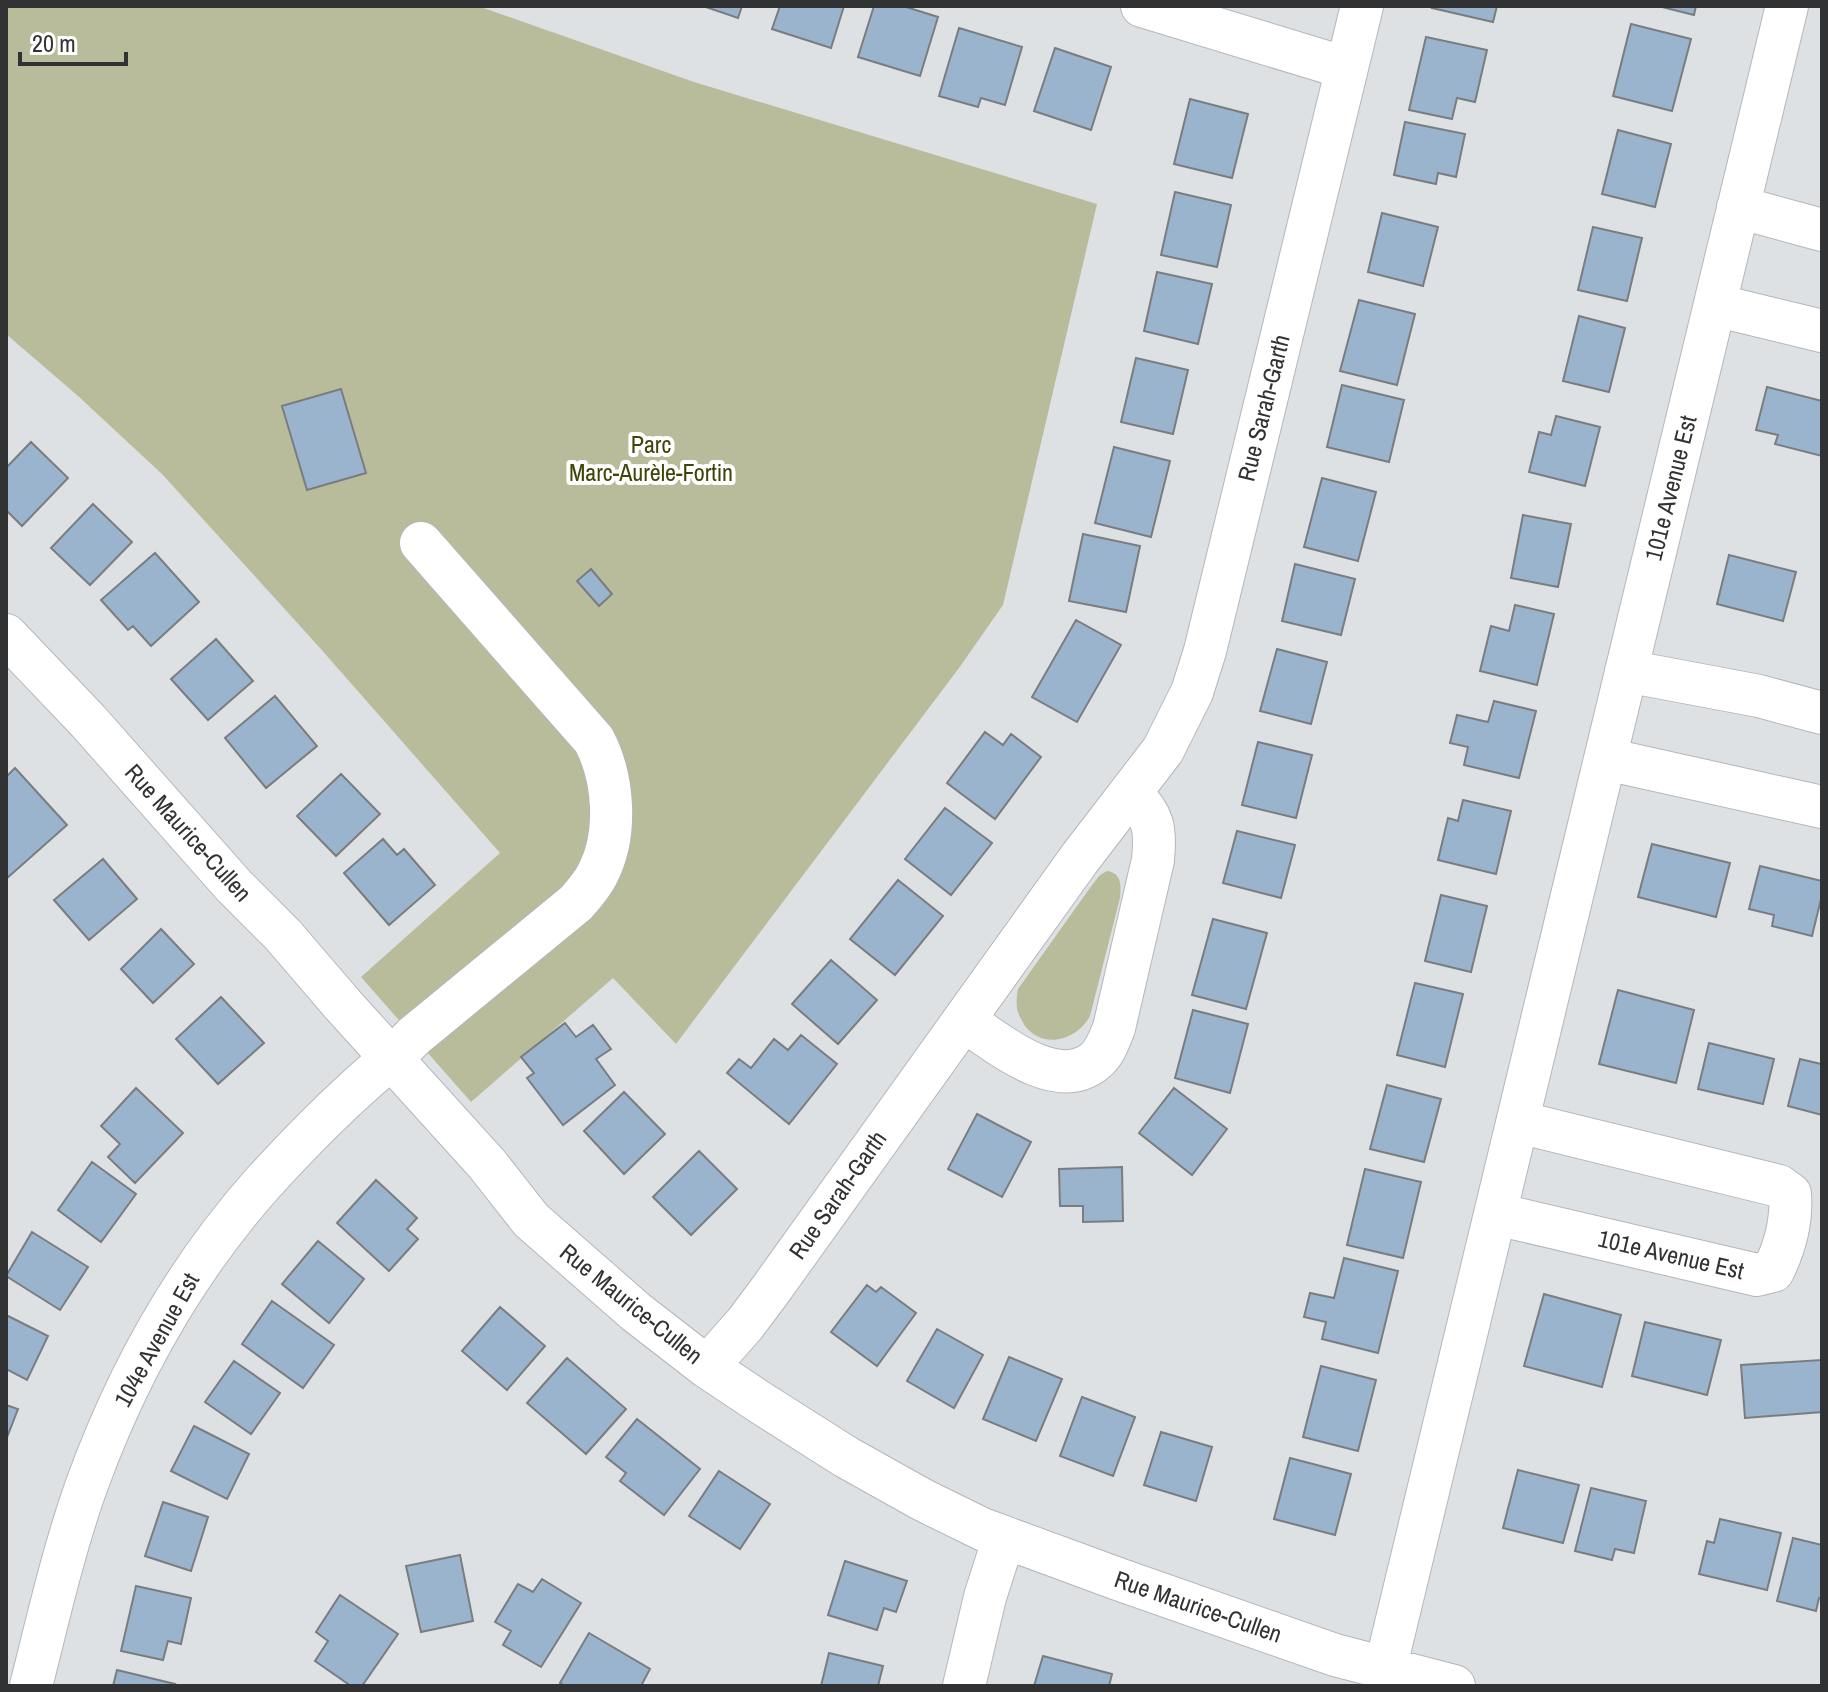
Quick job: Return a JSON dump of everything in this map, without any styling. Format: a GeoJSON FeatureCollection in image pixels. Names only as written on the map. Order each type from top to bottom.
{"type":"FeatureCollection","features":[{"type":"Feature","properties":{"kind":"street"},"geometry":{"type":"LineString","coordinates":[[1142,6],[1346,68]]}},
{"type":"Feature","properties":{"kind":"street","name":"Rue Sarah-Garth"},"geometry":{"type":"LineString","coordinates":[[707,1367],[769,1292],[1080,858],[1163,750],[1183,712],[1200,671],[1362,6]]}},
{"type":"Feature","properties":{"kind":"street","name":"101e Avenue Est"},"geometry":{"type":"LineString","coordinates":[[1384,1677],[1787,6]]}},
{"type":"Feature","properties":{"kind":"street"},"geometry":{"type":"LineString","coordinates":[[1738,207],[1822,230]]}},
{"type":"Feature","properties":{"kind":"street"},"geometry":{"type":"LineString","coordinates":[[1715,305],[1822,331]]}},
{"type":"Feature","properties":{"kind":"street","name":"104e Avenue Est"},"geometry":{"type":"LineString","coordinates":[[31,1686],[79,1507],[99,1454],[125,1391],[155,1335],[202,1260],[260,1187],[331,1112],[414,1036],[576,903],[603,863],[611,824],[608,785],[600,751],[594,740],[421,543]]}},
{"type":"Feature","properties":{"kind":"street","name":"Rue Maurice-Cullen"},"geometry":{"type":"LineString","coordinates":[[6,635],[88,721],[234,886],[283,935],[487,1164],[531,1220],[636,1312],[707,1367],[860,1465],[923,1500],[1004,1538],[1335,1655],[1384,1677],[1454,1686]]}},
{"type":"Feature","properties":{"kind":"street"},"geometry":{"type":"LineString","coordinates":[[1626,671],[1759,696],[1822,713]]}},
{"type":"Feature","properties":{"kind":"street"},"geometry":{"type":"LineString","coordinates":[[1606,759],[1822,807]]}},
{"type":"Feature","properties":{"kind":"street"},"geometry":{"type":"LineString","coordinates":[[964,1020],[1001,1046],[1050,1070],[1062,1072],[1085,1067],[1101,1054],[1114,1028],[1150,877],[1154,846],[1155,832],[1150,819],[1130,793]]}},
{"type":"Feature","properties":{"kind":"street","name":"101e Avenue Est"},"geometry":{"type":"LineString","coordinates":[[1496,1214],[1757,1275],[1773,1271],[1781,1256],[1791,1211],[1790,1194],[1779,1186],[1518,1122]]}},
{"type":"Feature","properties":{"kind":"street"},"geometry":{"type":"LineString","coordinates":[[964,1686],[985,1597],[1004,1538]]}},
{"type":"Feature","properties":{"kind":"green space","name":"Parc Marc-Aurèle-Fortin"},"geometry":{"type":"Polygon","coordinates":[[[6,6],[478,6],[694,82],[1097,204],[1003,605],[676,1044],[613,978],[471,1102],[361,977],[500,853],[162,474],[6,334],[6,6]]]}},
{"type":"Feature","properties":{"kind":"green space"},"geometry":{"type":"Polygon","coordinates":[[[1107,871],[1118,877],[1120,898],[1090,1016],[1069,1036],[1050,1040],[1041,1038],[1025,1026],[1019,1015],[1018,989],[1092,885],[1107,871]]]}},
{"type":"Feature","properties":{"kind":"building"},"geometry":{"type":"Polygon","coordinates":[[[703,6],[742,6],[738,18],[703,6]]]}},
{"type":"Feature","properties":{"kind":"building"},"geometry":{"type":"Polygon","coordinates":[[[780,6],[844,6],[831,48],[772,29],[780,6]]]}},
{"type":"Feature","properties":{"kind":"building"},"geometry":{"type":"Polygon","coordinates":[[[874,6],[903,6],[938,17],[920,76],[858,57],[874,6]]]}},
{"type":"Feature","properties":{"kind":"building"},"geometry":{"type":"Polygon","coordinates":[[[1433,6],[1497,6],[1493,22],[1433,6]]]}},
{"type":"Feature","properties":{"kind":"building"},"geometry":{"type":"Polygon","coordinates":[[[1658,6],[1696,6],[1694,15],[1658,6]]]}},
{"type":"Feature","properties":{"kind":"building"},"geometry":{"type":"Polygon","coordinates":[[[1631,24],[1691,39],[1672,111],[1613,96],[1631,24]]]}},
{"type":"Feature","properties":{"kind":"building"},"geometry":{"type":"Polygon","coordinates":[[[959,28],[1022,47],[1005,105],[981,98],[978,107],[939,96],[959,28]]]}},
{"type":"Feature","properties":{"kind":"building"},"geometry":{"type":"Polygon","coordinates":[[[1426,37],[1487,50],[1475,102],[1457,98],[1452,119],[1409,110],[1426,37]]]}},
{"type":"Feature","properties":{"kind":"building"},"geometry":{"type":"Polygon","coordinates":[[[1055,48],[1111,67],[1091,130],[1034,111],[1055,48]]]}},
{"type":"Feature","properties":{"kind":"building"},"geometry":{"type":"Polygon","coordinates":[[[1190,99],[1248,114],[1232,178],[1174,164],[1190,99]]]}},
{"type":"Feature","properties":{"kind":"building"},"geometry":{"type":"Polygon","coordinates":[[[1405,122],[1465,134],[1456,177],[1438,173],[1436,184],[1394,175],[1405,122]]]}},
{"type":"Feature","properties":{"kind":"building"},"geometry":{"type":"Polygon","coordinates":[[[1618,130],[1671,144],[1655,207],[1602,194],[1618,130]]]}},
{"type":"Feature","properties":{"kind":"building"},"geometry":{"type":"Polygon","coordinates":[[[1175,192],[1231,205],[1217,267],[1161,255],[1175,192]]]}},
{"type":"Feature","properties":{"kind":"building"},"geometry":{"type":"Polygon","coordinates":[[[1382,213],[1438,227],[1423,286],[1368,272],[1382,213]]]}},
{"type":"Feature","properties":{"kind":"building"},"geometry":{"type":"Polygon","coordinates":[[[1593,227],[1642,238],[1627,301],[1578,290],[1593,227]]]}},
{"type":"Feature","properties":{"kind":"building"},"geometry":{"type":"Polygon","coordinates":[[[1157,272],[1212,284],[1198,344],[1144,331],[1157,272]]]}},
{"type":"Feature","properties":{"kind":"building"},"geometry":{"type":"Polygon","coordinates":[[[1359,300],[1415,314],[1397,385],[1340,371],[1359,300]]]}},
{"type":"Feature","properties":{"kind":"building"},"geometry":{"type":"Polygon","coordinates":[[[1579,316],[1625,328],[1609,392],[1563,381],[1579,316]]]}},
{"type":"Feature","properties":{"kind":"building"},"geometry":{"type":"Polygon","coordinates":[[[1136,358],[1188,370],[1173,434],[1121,422],[1136,358]]]}},
{"type":"Feature","properties":{"kind":"building"},"geometry":{"type":"Polygon","coordinates":[[[1342,385],[1404,400],[1389,462],[1327,447],[1342,385]]]}},
{"type":"Feature","properties":{"kind":"building"},"geometry":{"type":"Polygon","coordinates":[[[1767,387],[1822,401],[1822,456],[1775,444],[1778,435],[1756,430],[1767,387]]]}},
{"type":"Feature","properties":{"kind":"building"},"geometry":{"type":"Polygon","coordinates":[[[341,389],[366,473],[307,490],[282,406],[341,389]]]}},
{"type":"Feature","properties":{"kind":"building"},"geometry":{"type":"Polygon","coordinates":[[[1556,416],[1600,427],[1585,486],[1529,472],[1539,432],[1551,435],[1556,416]]]}},
{"type":"Feature","properties":{"kind":"building"},"geometry":{"type":"Polygon","coordinates":[[[31,442],[68,478],[22,526],[6,510],[6,468],[31,442]]]}},
{"type":"Feature","properties":{"kind":"building"},"geometry":{"type":"Polygon","coordinates":[[[1114,447],[1170,461],[1151,537],[1095,523],[1114,447]]]}},
{"type":"Feature","properties":{"kind":"building"},"geometry":{"type":"Polygon","coordinates":[[[1322,478],[1376,492],[1358,561],[1304,547],[1322,478]]]}},
{"type":"Feature","properties":{"kind":"building"},"geometry":{"type":"Polygon","coordinates":[[[93,504],[132,542],[90,585],[51,548],[93,504]]]}},
{"type":"Feature","properties":{"kind":"building"},"geometry":{"type":"Polygon","coordinates":[[[1523,515],[1571,524],[1558,587],[1511,578],[1523,515]]]}},
{"type":"Feature","properties":{"kind":"building"},"geometry":{"type":"Polygon","coordinates":[[[1083,534],[1140,546],[1126,612],[1069,601],[1083,534]]]}},
{"type":"Feature","properties":{"kind":"building"},"geometry":{"type":"Polygon","coordinates":[[[155,553],[199,602],[151,646],[133,626],[128,630],[101,600],[155,553]]]}},
{"type":"Feature","properties":{"kind":"building"},"geometry":{"type":"Polygon","coordinates":[[[1729,555],[1796,572],[1783,621],[1717,604],[1729,555]]]}},
{"type":"Feature","properties":{"kind":"building"},"geometry":{"type":"Polygon","coordinates":[[[1295,564],[1355,579],[1341,635],[1282,621],[1295,564]]]}},
{"type":"Feature","properties":{"kind":"building"},"geometry":{"type":"Polygon","coordinates":[[[591,569],[612,594],[599,606],[577,581],[591,569]]]}},
{"type":"Feature","properties":{"kind":"building"},"geometry":{"type":"Polygon","coordinates":[[[1515,605],[1554,614],[1537,685],[1480,671],[1491,626],[1509,631],[1515,605]]]}},
{"type":"Feature","properties":{"kind":"building"},"geometry":{"type":"Polygon","coordinates":[[[1076,620],[1121,645],[1077,722],[1032,697],[1076,620]]]}},
{"type":"Feature","properties":{"kind":"building"},"geometry":{"type":"Polygon","coordinates":[[[216,639],[253,681],[208,720],[171,679],[216,639]]]}},
{"type":"Feature","properties":{"kind":"building"},"geometry":{"type":"Polygon","coordinates":[[[1277,649],[1327,662],[1311,724],[1260,711],[1277,649]]]}},
{"type":"Feature","properties":{"kind":"building"},"geometry":{"type":"Polygon","coordinates":[[[275,696],[317,746],[266,788],[225,738],[275,696]]]}},
{"type":"Feature","properties":{"kind":"building"},"geometry":{"type":"Polygon","coordinates":[[[1494,701],[1536,711],[1519,778],[1464,765],[1468,747],[1450,743],[1457,715],[1488,722],[1494,701]]]}},
{"type":"Feature","properties":{"kind":"building"},"geometry":{"type":"Polygon","coordinates":[[[985,732],[1003,745],[1011,734],[1041,757],[995,819],[947,783],[985,732]]]}},
{"type":"Feature","properties":{"kind":"building"},"geometry":{"type":"Polygon","coordinates":[[[1258,742],[1312,755],[1296,818],[1242,805],[1258,742]]]}},
{"type":"Feature","properties":{"kind":"building"},"geometry":{"type":"Polygon","coordinates":[[[15,768],[67,825],[6,879],[6,777],[15,768]]]}},
{"type":"Feature","properties":{"kind":"building"},"geometry":{"type":"Polygon","coordinates":[[[341,774],[380,814],[336,856],[297,816],[341,774]]]}},
{"type":"Feature","properties":{"kind":"building"},"geometry":{"type":"Polygon","coordinates":[[[1463,800],[1511,811],[1496,874],[1438,860],[1448,818],[1458,821],[1463,800]]]}},
{"type":"Feature","properties":{"kind":"building"},"geometry":{"type":"Polygon","coordinates":[[[945,808],[992,843],[951,895],[905,859],[945,808]]]}},
{"type":"Feature","properties":{"kind":"building"},"geometry":{"type":"Polygon","coordinates":[[[1237,831],[1295,845],[1281,898],[1223,883],[1237,831]]]}},
{"type":"Feature","properties":{"kind":"building"},"geometry":{"type":"Polygon","coordinates":[[[383,839],[397,855],[404,849],[435,885],[389,925],[344,873],[383,839]]]}},
{"type":"Feature","properties":{"kind":"building"},"geometry":{"type":"Polygon","coordinates":[[[1652,844],[1730,863],[1716,917],[1638,897],[1652,844]]]}},
{"type":"Feature","properties":{"kind":"building"},"geometry":{"type":"Polygon","coordinates":[[[103,859],[137,899],[89,940],[54,900],[103,859]]]}},
{"type":"Feature","properties":{"kind":"building"},"geometry":{"type":"Polygon","coordinates":[[[1760,866],[1822,881],[1822,895],[1812,936],[1772,926],[1774,915],[1749,909],[1760,866]]]}},
{"type":"Feature","properties":{"kind":"building"},"geometry":{"type":"Polygon","coordinates":[[[898,880],[943,916],[895,975],[850,939],[898,880]]]}},
{"type":"Feature","properties":{"kind":"building"},"geometry":{"type":"Polygon","coordinates":[[[1441,895],[1487,906],[1471,972],[1425,961],[1441,895]]]}},
{"type":"Feature","properties":{"kind":"building"},"geometry":{"type":"Polygon","coordinates":[[[1213,919],[1267,933],[1246,1009],[1192,995],[1213,919]]]}},
{"type":"Feature","properties":{"kind":"building"},"geometry":{"type":"Polygon","coordinates":[[[161,929],[194,964],[153,1003],[121,969],[161,929]]]}},
{"type":"Feature","properties":{"kind":"building"},"geometry":{"type":"Polygon","coordinates":[[[831,960],[877,1000],[838,1044],[792,1004],[831,960]]]}},
{"type":"Feature","properties":{"kind":"building"},"geometry":{"type":"Polygon","coordinates":[[[1415,983],[1463,994],[1445,1067],[1397,1055],[1415,983]]]}},
{"type":"Feature","properties":{"kind":"building"},"geometry":{"type":"Polygon","coordinates":[[[1618,990],[1694,1010],[1676,1083],[1599,1064],[1618,990]]]}},
{"type":"Feature","properties":{"kind":"building"},"geometry":{"type":"Polygon","coordinates":[[[221,997],[264,1043],[218,1084],[176,1039],[221,997]]]}},
{"type":"Feature","properties":{"kind":"building"},"geometry":{"type":"Polygon","coordinates":[[[1193,1010],[1248,1024],[1230,1093],[1175,1078],[1193,1010]]]}},
{"type":"Feature","properties":{"kind":"building"},"geometry":{"type":"Polygon","coordinates":[[[565,1023],[576,1037],[593,1025],[611,1049],[596,1059],[615,1085],[563,1125],[527,1078],[534,1073],[521,1057],[565,1023]]]}},
{"type":"Feature","properties":{"kind":"building"},"geometry":{"type":"Polygon","coordinates":[[[801,1035],[837,1064],[789,1124],[727,1073],[739,1059],[751,1068],[774,1039],[788,1050],[801,1035]]]}},
{"type":"Feature","properties":{"kind":"building"},"geometry":{"type":"Polygon","coordinates":[[[1709,1043],[1774,1059],[1763,1104],[1698,1089],[1709,1043]]]}},
{"type":"Feature","properties":{"kind":"building"},"geometry":{"type":"Polygon","coordinates":[[[1800,1059],[1821,1064],[1822,1060],[1822,1115],[1788,1106],[1800,1059]]]}},
{"type":"Feature","properties":{"kind":"building"},"geometry":{"type":"Polygon","coordinates":[[[1387,1085],[1441,1099],[1424,1162],[1370,1149],[1387,1085]]]}},
{"type":"Feature","properties":{"kind":"building"},"geometry":{"type":"Polygon","coordinates":[[[136,1088],[183,1133],[135,1183],[108,1157],[120,1144],[101,1126],[136,1088]]]}},
{"type":"Feature","properties":{"kind":"building"},"geometry":{"type":"Polygon","coordinates":[[[1174,1088],[1227,1129],[1192,1175],[1139,1133],[1174,1088]]]}},
{"type":"Feature","properties":{"kind":"building"},"geometry":{"type":"Polygon","coordinates":[[[624,1092],[665,1134],[624,1174],[584,1131],[624,1092]]]}},
{"type":"Feature","properties":{"kind":"building"},"geometry":{"type":"Polygon","coordinates":[[[977,1114],[1031,1142],[1002,1197],[948,1169],[977,1114]]]}},
{"type":"Feature","properties":{"kind":"building"},"geometry":{"type":"Polygon","coordinates":[[[699,1151],[737,1189],[691,1235],[653,1197],[699,1151]]]}},
{"type":"Feature","properties":{"kind":"building"},"geometry":{"type":"Polygon","coordinates":[[[92,1162],[136,1194],[101,1242],[58,1210],[92,1162]]]}},
{"type":"Feature","properties":{"kind":"building"},"geometry":{"type":"Polygon","coordinates":[[[1122,1167],[1123,1221],[1083,1222],[1083,1206],[1060,1206],[1059,1169],[1122,1167]]]}},
{"type":"Feature","properties":{"kind":"building"},"geometry":{"type":"Polygon","coordinates":[[[1365,1169],[1421,1182],[1403,1258],[1347,1245],[1365,1169]]]}},
{"type":"Feature","properties":{"kind":"building"},"geometry":{"type":"Polygon","coordinates":[[[376,1180],[417,1218],[407,1229],[418,1239],[389,1271],[337,1223],[376,1180]]]}},
{"type":"Feature","properties":{"kind":"building"},"geometry":{"type":"Polygon","coordinates":[[[32,1232],[88,1267],[60,1310],[6,1276],[32,1232]]]}},
{"type":"Feature","properties":{"kind":"building"},"geometry":{"type":"Polygon","coordinates":[[[318,1241],[364,1279],[329,1323],[282,1284],[318,1241]]]}},
{"type":"Feature","properties":{"kind":"building"},"geometry":{"type":"Polygon","coordinates":[[[1344,1258],[1398,1271],[1378,1353],[1322,1339],[1326,1322],[1304,1317],[1310,1293],[1334,1298],[1344,1258]]]}},
{"type":"Feature","properties":{"kind":"building"},"geometry":{"type":"Polygon","coordinates":[[[867,1285],[876,1292],[881,1287],[916,1313],[877,1366],[831,1332],[867,1285]]]}},
{"type":"Feature","properties":{"kind":"building"},"geometry":{"type":"Polygon","coordinates":[[[1544,1294],[1621,1315],[1602,1387],[1524,1366],[1544,1294]]]}},
{"type":"Feature","properties":{"kind":"building"},"geometry":{"type":"Polygon","coordinates":[[[272,1301],[334,1345],[303,1388],[242,1344],[272,1301]]]}},
{"type":"Feature","properties":{"kind":"building"},"geometry":{"type":"Polygon","coordinates":[[[500,1307],[545,1346],[507,1390],[462,1351],[500,1307]]]}},
{"type":"Feature","properties":{"kind":"building"},"geometry":{"type":"Polygon","coordinates":[[[6,1315],[48,1336],[27,1380],[6,1369],[6,1315]]]}},
{"type":"Feature","properties":{"kind":"building"},"geometry":{"type":"Polygon","coordinates":[[[1645,1322],[1721,1340],[1707,1395],[1632,1376],[1645,1322]]]}},
{"type":"Feature","properties":{"kind":"building"},"geometry":{"type":"Polygon","coordinates":[[[937,1329],[983,1355],[954,1408],[907,1381],[937,1329]]]}},
{"type":"Feature","properties":{"kind":"building"},"geometry":{"type":"Polygon","coordinates":[[[1009,1357],[1062,1379],[1036,1441],[983,1419],[1009,1357]]]}},
{"type":"Feature","properties":{"kind":"building"},"geometry":{"type":"Polygon","coordinates":[[[567,1358],[626,1409],[586,1454],[527,1403],[567,1358]]]}},
{"type":"Feature","properties":{"kind":"building"},"geometry":{"type":"Polygon","coordinates":[[[1822,1360],[1822,1412],[1745,1418],[1741,1365],[1822,1360]]]}},
{"type":"Feature","properties":{"kind":"building"},"geometry":{"type":"Polygon","coordinates":[[[234,1361],[280,1393],[251,1434],[205,1402],[234,1361]]]}},
{"type":"Feature","properties":{"kind":"building"},"geometry":{"type":"Polygon","coordinates":[[[1321,1366],[1376,1380],[1358,1451],[1303,1437],[1321,1366]]]}},
{"type":"Feature","properties":{"kind":"building"},"geometry":{"type":"Polygon","coordinates":[[[1082,1397],[1135,1417],[1113,1476],[1060,1456],[1082,1397]]]}},
{"type":"Feature","properties":{"kind":"building"},"geometry":{"type":"Polygon","coordinates":[[[6,1405],[18,1409],[6,1440],[6,1405]]]}},
{"type":"Feature","properties":{"kind":"building"},"geometry":{"type":"Polygon","coordinates":[[[637,1419],[700,1469],[664,1515],[620,1481],[626,1473],[606,1457],[637,1419]]]}},
{"type":"Feature","properties":{"kind":"building"},"geometry":{"type":"Polygon","coordinates":[[[194,1426],[249,1454],[227,1499],[171,1471],[194,1426]]]}},
{"type":"Feature","properties":{"kind":"building"},"geometry":{"type":"Polygon","coordinates":[[[1161,1432],[1212,1447],[1196,1501],[1144,1485],[1161,1432]]]}},
{"type":"Feature","properties":{"kind":"building"},"geometry":{"type":"Polygon","coordinates":[[[1290,1458],[1351,1474],[1335,1535],[1274,1519],[1290,1458]]]}},
{"type":"Feature","properties":{"kind":"building"},"geometry":{"type":"Polygon","coordinates":[[[1518,1470],[1579,1485],[1563,1543],[1503,1528],[1518,1470]]]}},
{"type":"Feature","properties":{"kind":"building"},"geometry":{"type":"Polygon","coordinates":[[[719,1471],[770,1504],[740,1549],[689,1516],[719,1471]]]}},
{"type":"Feature","properties":{"kind":"building"},"geometry":{"type":"Polygon","coordinates":[[[1591,1488],[1646,1501],[1634,1553],[1615,1549],[1612,1560],[1575,1551],[1591,1488]]]}},
{"type":"Feature","properties":{"kind":"building"},"geometry":{"type":"Polygon","coordinates":[[[163,1502],[208,1517],[191,1571],[145,1556],[163,1502]]]}},
{"type":"Feature","properties":{"kind":"building"},"geometry":{"type":"Polygon","coordinates":[[[1720,1519],[1781,1533],[1767,1590],[1699,1574],[1707,1541],[1714,1543],[1720,1519]]]}},
{"type":"Feature","properties":{"kind":"building"},"geometry":{"type":"Polygon","coordinates":[[[1793,1538],[1822,1545],[1822,1599],[1819,1598],[1816,1611],[1777,1601],[1793,1538]]]}},
{"type":"Feature","properties":{"kind":"building"},"geometry":{"type":"Polygon","coordinates":[[[460,1555],[473,1621],[421,1632],[406,1566],[460,1555]]]}},
{"type":"Feature","properties":{"kind":"building"},"geometry":{"type":"Polygon","coordinates":[[[845,1561],[907,1581],[896,1612],[884,1608],[877,1630],[828,1615],[845,1561]]]}},
{"type":"Feature","properties":{"kind":"building"},"geometry":{"type":"Polygon","coordinates":[[[542,1579],[581,1603],[541,1667],[503,1645],[511,1631],[495,1622],[518,1584],[533,1592],[542,1579]]]}},
{"type":"Feature","properties":{"kind":"building"},"geometry":{"type":"Polygon","coordinates":[[[136,1586],[191,1598],[181,1644],[168,1641],[163,1660],[121,1651],[136,1586]]]}},
{"type":"Feature","properties":{"kind":"building"},"geometry":{"type":"Polygon","coordinates":[[[340,1595],[398,1634],[362,1686],[351,1686],[315,1661],[328,1641],[316,1632],[340,1595]]]}},
{"type":"Feature","properties":{"kind":"building"},"geometry":{"type":"Polygon","coordinates":[[[589,1633],[650,1669],[641,1686],[565,1686],[560,1683],[589,1633]]]}},
{"type":"Feature","properties":{"kind":"building"},"geometry":{"type":"Polygon","coordinates":[[[829,1653],[883,1666],[878,1686],[821,1686],[829,1653]]]}},
{"type":"Feature","properties":{"kind":"building"},"geometry":{"type":"Polygon","coordinates":[[[1043,1656],[1112,1674],[1109,1686],[1034,1686],[1043,1656]]]}},
{"type":"Feature","properties":{"kind":"building"},"geometry":{"type":"Polygon","coordinates":[[[117,1670],[175,1684],[113,1686],[117,1670]]]}}]}
